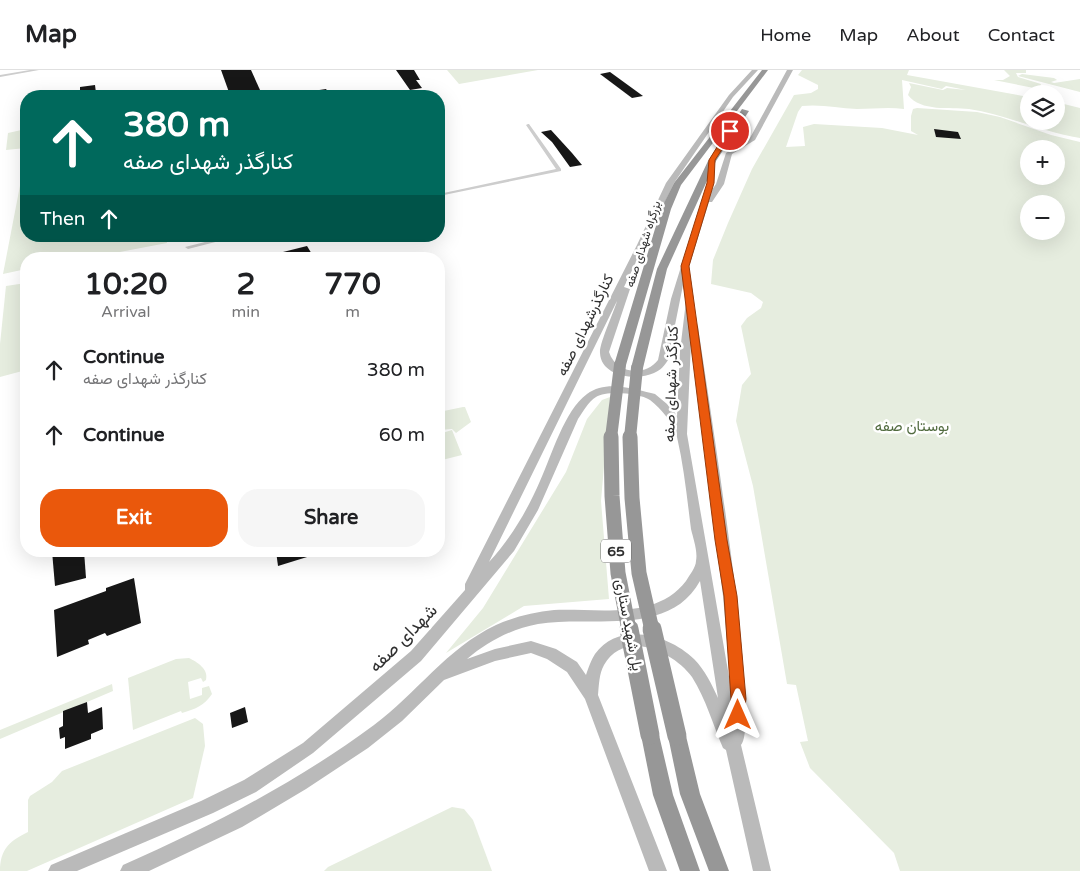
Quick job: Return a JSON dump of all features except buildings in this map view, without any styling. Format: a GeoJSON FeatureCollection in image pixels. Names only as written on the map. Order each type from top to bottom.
{"type":"FeatureCollection","features":[{"type":"Feature","properties":{"kind":"highway","name":"بزرگراه شهدای صفه"},"geometry":{"type":"LineString","coordinates":[[620,365],[666,209],[677,185],[765,70]]}},
{"type":"Feature","properties":{"kind":"highway","name":"بزرگراه شهدای صفه"},"geometry":{"type":"LineString","coordinates":[[637,368],[662,269],[712,160],[775,70]]}},
{"type":"Feature","properties":{"kind":"highway","name":"پل شهید ستاری"},"geometry":{"type":"LineString","coordinates":[[620,365],[611,435],[618,573],[663,795],[690,871]]}},
{"type":"Feature","properties":{"kind":"highway","name":"پل شهید ستاری"},"geometry":{"type":"LineString","coordinates":[[637,368],[630,437],[632,498],[639,573],[690,794],[718,871]]}},
{"type":"Feature","properties":{"kind":"main road","name":"کنارگذرشهدای صفه"},"geometry":{"type":"LineString","coordinates":[[460,607],[641,245],[670,183],[726,103],[756,70]]}},
{"type":"Feature","properties":{"kind":"main road"},"geometry":{"type":"LineString","coordinates":[[704,205],[712,197],[720,184],[729,153],[734,148],[741,147],[753,139],[790,70]]}},
{"type":"Feature","properties":{"kind":"main road"},"geometry":{"type":"LineString","coordinates":[[724,123],[747,79]]}},
{"type":"Feature","properties":{"kind":"main road"},"geometry":{"type":"LineString","coordinates":[[641,245],[604,352],[604,357],[610,366],[622,372],[637,374],[652,372],[657,369],[663,360],[675,299],[711,183],[712,160]]}},
{"type":"Feature","properties":{"kind":"main road","name":"کنارگذر شهدای صفه"},"geometry":{"type":"LineString","coordinates":[[685,266],[690,301],[685,351],[682,434],[736,764]]}},
{"type":"Feature","properties":{"kind":"main road"},"geometry":{"type":"LineString","coordinates":[[690,301],[730,596],[739,699],[736,764]]}},
{"type":"Feature","properties":{"kind":"main road","name":"شهدای صفه"},"geometry":{"type":"LineString","coordinates":[[57,871],[208,807],[250,786],[308,748],[416,656],[510,547],[539,496],[573,418],[592,395],[608,390],[623,390],[651,396],[669,412],[682,434]]}},
{"type":"Feature","properties":{"kind":"main road"},"geometry":{"type":"LineString","coordinates":[[129,871],[216,832],[302,783],[384,726],[473,644],[501,629],[529,619],[561,616],[628,616],[672,601],[689,587],[703,562]]}},
{"type":"Feature","properties":{"kind":"main road"},"geometry":{"type":"LineString","coordinates":[[591,695],[590,682],[593,670],[599,659],[608,650],[630,640],[643,639],[669,647],[680,654],[700,676],[736,764],[762,871]]}},
{"type":"Feature","properties":{"kind":"main road"},"geometry":{"type":"LineString","coordinates":[[439,676],[495,655],[531,646],[551,654],[572,667],[591,695],[658,871]]}},
{"type":"Feature","properties":{"kind":"street"},"geometry":{"type":"LineString","coordinates":[[0,76],[37,71]]}},
{"type":"Feature","properties":{"kind":"street"},"geometry":{"type":"LineString","coordinates":[[0,72],[4,74],[0,76]]}},
{"type":"Feature","properties":{"kind":"street"},"geometry":{"type":"LineString","coordinates":[[445,194],[560,170],[528,126]]}},
{"type":"Feature","properties":{"kind":"street"},"geometry":{"type":"LineString","coordinates":[[188,246],[208,242]]}},
{"type":"Feature","properties":{"kind":"green space"},"geometry":{"type":"Polygon","coordinates":[[[447,70],[538,70],[459,84],[447,70]]]}},
{"type":"Feature","properties":{"kind":"green space","name":"بوستان صفه"},"geometry":{"type":"Polygon","coordinates":[[[802,70],[909,70],[907,75],[1020,95],[1020,122],[969,109],[936,108],[920,104],[908,95],[911,87],[909,83],[943,90],[947,88],[966,90],[946,86],[942,89],[902,80],[904,109],[802,106],[798,112],[786,147],[805,146],[803,127],[814,124],[882,128],[918,135],[911,131],[911,116],[913,109],[917,108],[977,112],[1020,124],[1020,130],[1037,130],[1080,142],[1080,871],[900,871],[894,853],[810,768],[800,742],[808,741],[796,685],[787,684],[753,486],[736,421],[742,385],[751,374],[741,326],[747,318],[761,308],[763,302],[751,293],[711,284],[713,260],[752,169],[794,95],[811,93],[818,89],[818,85],[798,75],[802,70]]]}},
{"type":"Feature","properties":{"kind":"green space"},"geometry":{"type":"Polygon","coordinates":[[[1004,70],[1026,70],[1026,73],[1016,73],[1018,77],[1041,84],[1020,85],[994,80],[1003,80],[1010,76],[1004,70]]]}},
{"type":"Feature","properties":{"kind":"green space"},"geometry":{"type":"Polygon","coordinates":[[[1022,74],[1054,78],[1057,80],[1051,82],[1054,83],[1080,79],[1080,92],[1065,88],[1065,85],[1053,85],[1018,76],[1022,74]]]}},
{"type":"Feature","properties":{"kind":"green space","name":"بوستان صفه"},"geometry":{"type":"Polygon","coordinates":[[[1065,104],[1080,108],[1080,138],[1046,130],[1065,130],[1065,104]]]}},
{"type":"Feature","properties":{"kind":"green space"},"geometry":{"type":"Polygon","coordinates":[[[20,130],[20,149],[6,150],[8,133],[20,130]]]}},
{"type":"Feature","properties":{"kind":"green space"},"geometry":{"type":"Polygon","coordinates":[[[20,186],[20,242],[167,242],[120,252],[20,252],[20,270],[3,274],[20,186]]]}},
{"type":"Feature","properties":{"kind":"green space"},"geometry":{"type":"Polygon","coordinates":[[[20,284],[20,372],[0,377],[0,344],[6,286],[20,284]]]}},
{"type":"Feature","properties":{"kind":"green space"},"geometry":{"type":"Polygon","coordinates":[[[610,397],[601,501],[609,599],[524,606],[446,653],[483,608],[566,472],[587,419],[602,400],[610,397]]]}},
{"type":"Feature","properties":{"kind":"green space"},"geometry":{"type":"Polygon","coordinates":[[[465,407],[471,422],[456,433],[452,429],[445,430],[445,411],[465,407]]]}},
{"type":"Feature","properties":{"kind":"green space"},"geometry":{"type":"Polygon","coordinates":[[[452,430],[462,455],[445,459],[445,432],[452,430]]]}},
{"type":"Feature","properties":{"kind":"green space"},"geometry":{"type":"Polygon","coordinates":[[[189,658],[202,666],[206,672],[206,680],[203,682],[201,678],[188,682],[190,699],[202,695],[202,688],[209,686],[212,694],[209,698],[195,708],[182,713],[181,711],[133,730],[128,678],[176,659],[189,658]]]}},
{"type":"Feature","properties":{"kind":"green space"},"geometry":{"type":"Polygon","coordinates":[[[112,684],[113,691],[0,739],[0,730],[112,684]]]}},
{"type":"Feature","properties":{"kind":"green space"},"geometry":{"type":"Polygon","coordinates":[[[195,718],[203,724],[205,746],[193,798],[27,871],[0,871],[2,857],[7,847],[28,832],[28,800],[30,796],[52,782],[62,771],[195,718]]]}},
{"type":"Feature","properties":{"kind":"green space"},"geometry":{"type":"Polygon","coordinates":[[[452,807],[464,809],[473,820],[492,871],[324,871],[328,867],[452,807]]]}},
{"type":"Feature","properties":{"kind":"route"},"geometry":{"type":"LineString","coordinates":[[730,131],[712,160],[711,183],[685,266],[730,596],[739,699],[738,715]]}}]}
